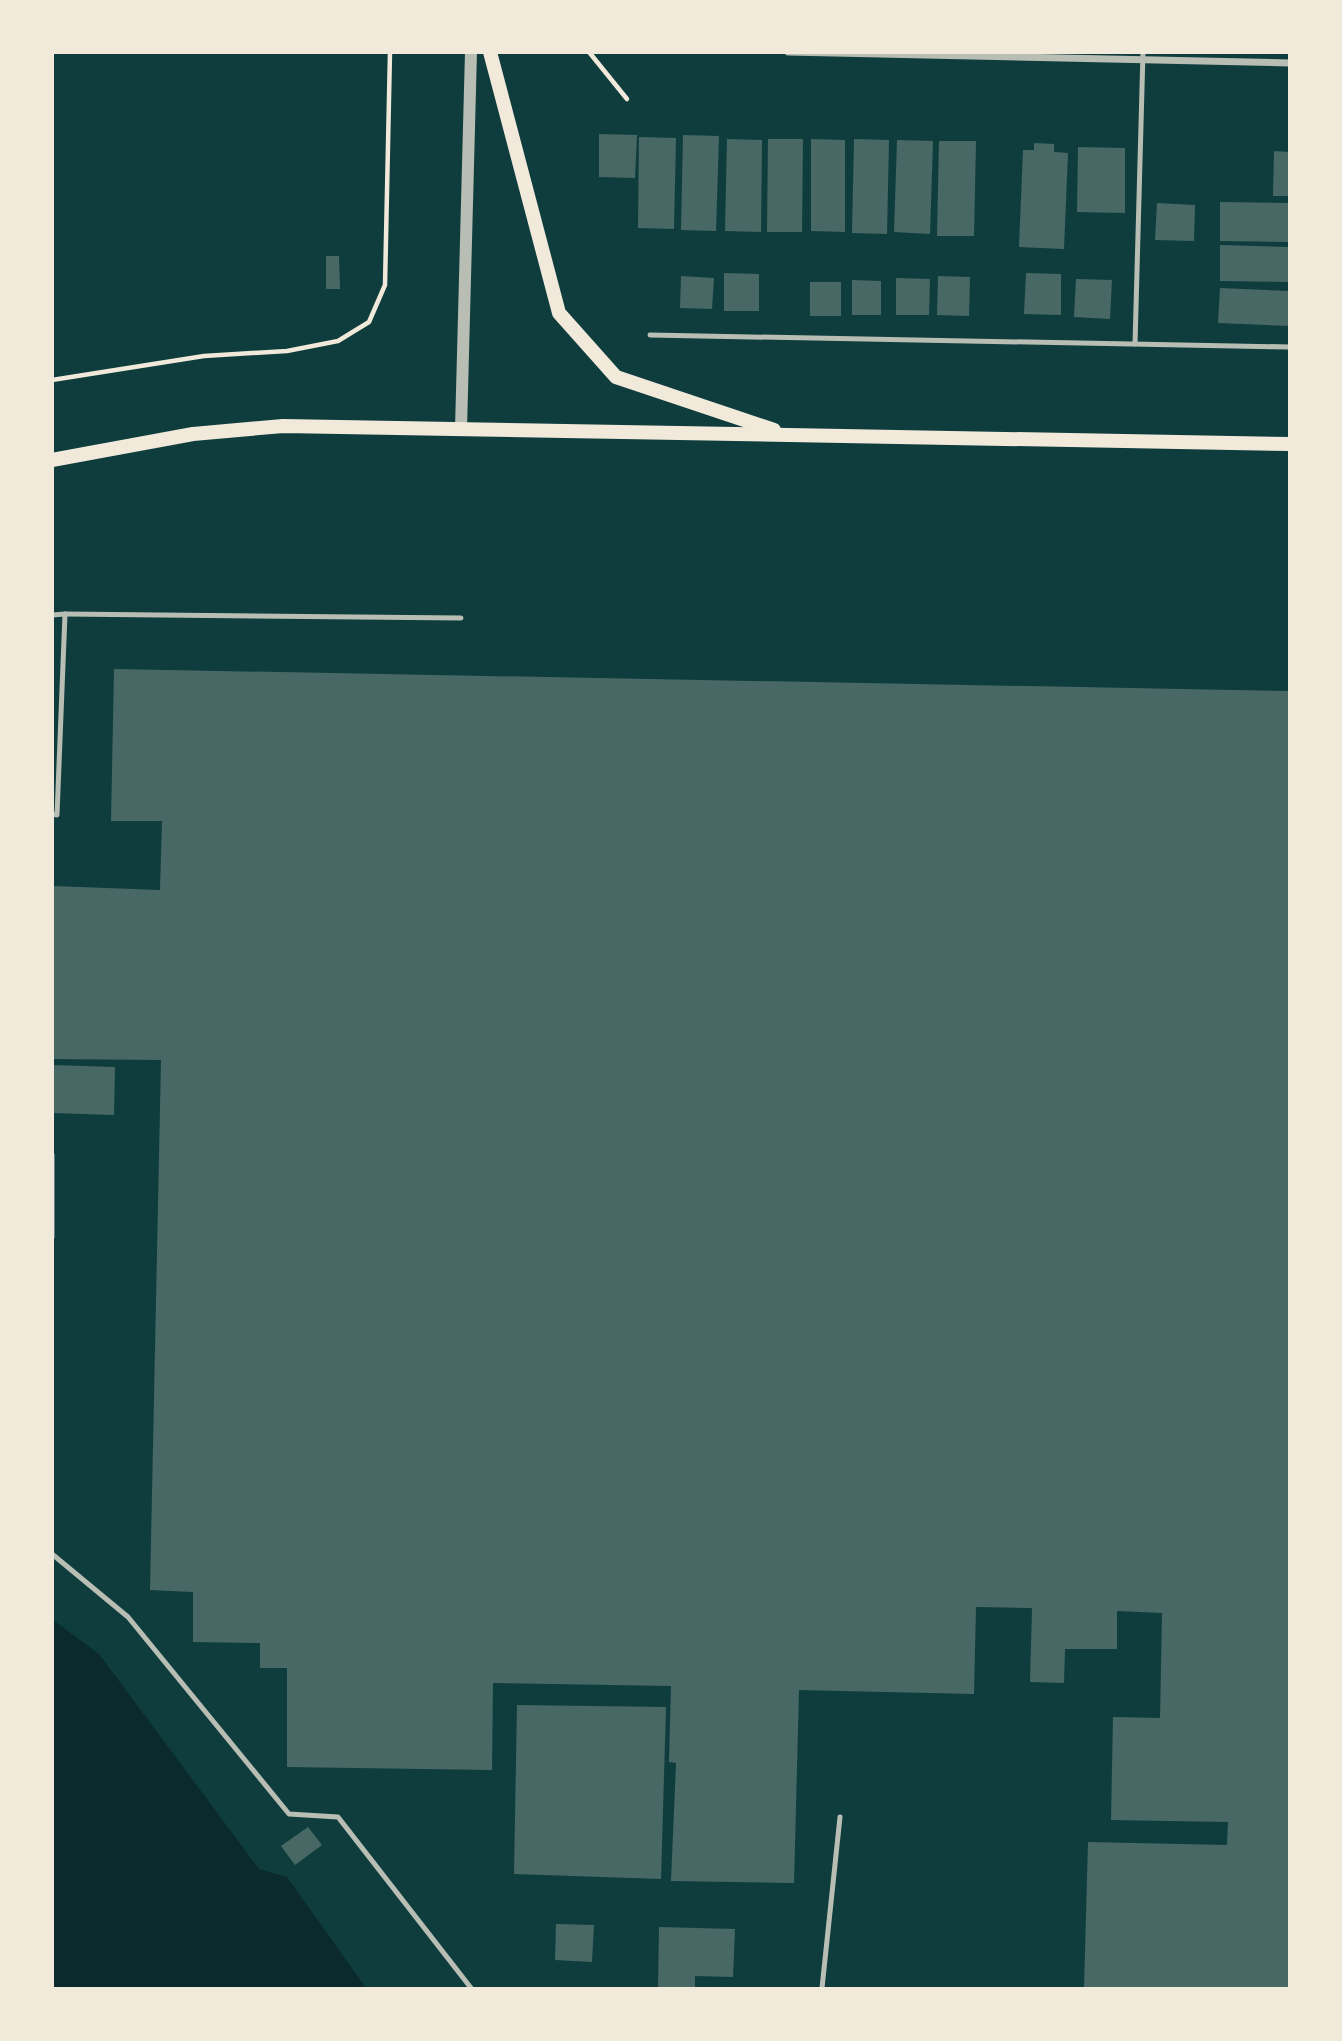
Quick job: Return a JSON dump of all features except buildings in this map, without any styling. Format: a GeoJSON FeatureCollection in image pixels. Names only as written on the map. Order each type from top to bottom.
{"type":"FeatureCollection","features":[{"type":"Feature","properties":{"kind":"main road"},"geometry":{"type":"LineString","coordinates":[[490,52],[559,313],[616,377],[789,435]]}},
{"type":"Feature","properties":{"kind":"main road"},"geometry":{"type":"LineString","coordinates":[[52,460],[193,434],[284,426],[1290,444]]}},
{"type":"Feature","properties":{"kind":"street"},"geometry":{"type":"LineString","coordinates":[[461,429],[471,52]]}},
{"type":"Feature","properties":{"kind":"street"},"geometry":{"type":"LineString","coordinates":[[788,52],[1142,56],[1290,63]]}},
{"type":"Feature","properties":{"kind":"lane"},"geometry":{"type":"LineString","coordinates":[[1135,344],[1142,56]]}},
{"type":"Feature","properties":{"kind":"lane"},"geometry":{"type":"LineString","coordinates":[[650,335],[1290,347]]}},
{"type":"Feature","properties":{"kind":"lane"},"geometry":{"type":"LineString","coordinates":[[52,814],[57,814],[65,614]]}},
{"type":"Feature","properties":{"kind":"lane"},"geometry":{"type":"LineString","coordinates":[[52,615],[460,618]]}},
{"type":"Feature","properties":{"kind":"lane"},"geometry":{"type":"LineString","coordinates":[[52,716],[61,716]]}},
{"type":"Feature","properties":{"kind":"lane"},"geometry":{"type":"LineString","coordinates":[[52,1155],[52,1237]]}},
{"type":"Feature","properties":{"kind":"lane"},"geometry":{"type":"LineString","coordinates":[[52,1554],[128,1618],[289,1814],[338,1817],[471,1989]]}},
{"type":"Feature","properties":{"kind":"lane"},"geometry":{"type":"LineString","coordinates":[[822,1989],[840,1817]]}},
{"type":"Feature","properties":{"kind":"path"},"geometry":{"type":"LineString","coordinates":[[52,380],[204,356],[287,351],[338,341],[369,321],[385,285],[390,52]]}},
{"type":"Feature","properties":{"kind":"path"},"geometry":{"type":"LineString","coordinates":[[589,52],[627,99]]}},
{"type":"Feature","properties":{"kind":"water"},"geometry":{"type":"Polygon","coordinates":[[[53,1620],[99,1654],[259,1869],[287,1877],[366,1988],[53,1988],[53,1620]]]}}]}
